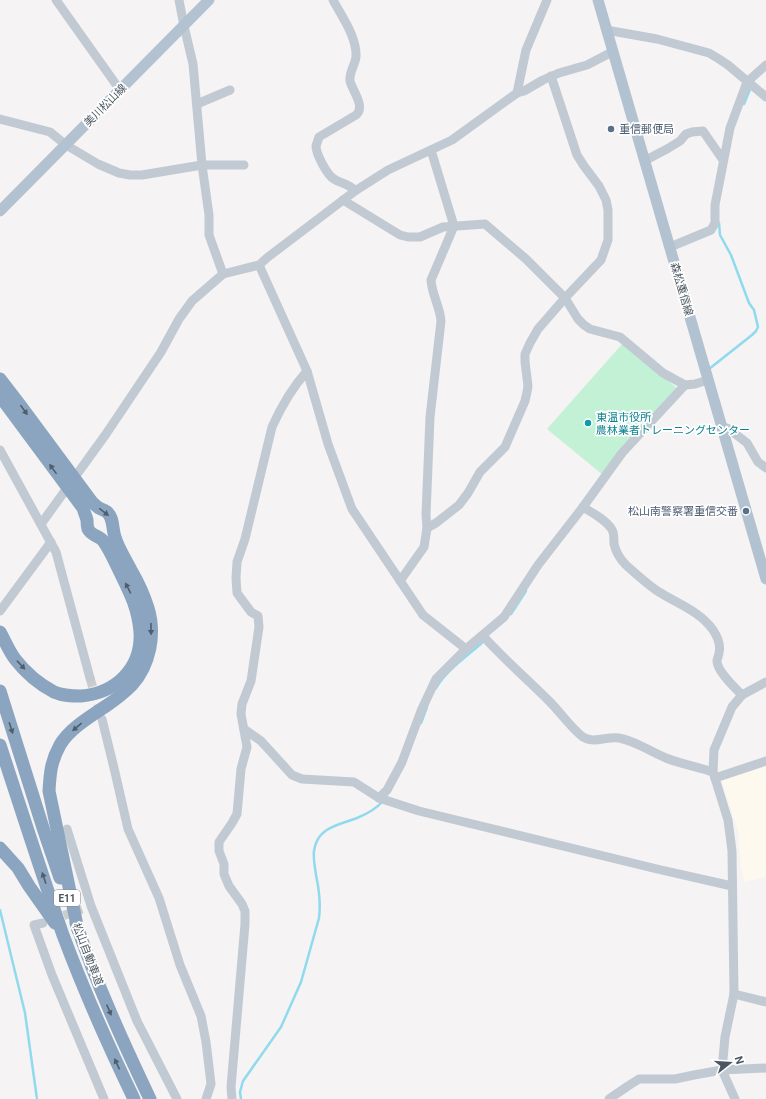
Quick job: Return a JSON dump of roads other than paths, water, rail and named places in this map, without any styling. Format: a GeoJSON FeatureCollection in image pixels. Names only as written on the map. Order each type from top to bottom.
{"type":"FeatureCollection","features":[{"type":"Feature","properties":{"kind":"highway"},"geometry":{"type":"LineString","coordinates":[[0,379],[70,482],[83,508],[88,529],[94,535],[103,540],[132,597],[138,614],[140,634],[138,652],[134,665],[121,680],[107,690],[88,695],[71,696],[56,693],[42,685],[31,676],[14,658],[0,632]]}},
{"type":"Feature","properties":{"kind":"highway"},"geometry":{"type":"LineString","coordinates":[[0,396],[70,482],[98,508],[107,512],[112,519],[115,538],[142,591],[149,610],[152,625],[149,657],[142,671],[132,685],[115,700],[74,729],[65,738],[54,757],[50,772],[49,791],[78,930]]}},
{"type":"Feature","properties":{"kind":"highway","name":"松山自動車道"},"geometry":{"type":"LineString","coordinates":[[0,691],[44,831],[78,930],[100,989],[150,1099]]}},
{"type":"Feature","properties":{"kind":"highway","name":"松山自動車道"},"geometry":{"type":"LineString","coordinates":[[0,745],[29,836],[64,936],[86,994],[134,1099]]}},
{"type":"Feature","properties":{"kind":"highway"},"geometry":{"type":"LineString","coordinates":[[0,848],[18,868],[64,936]]}},
{"type":"Feature","properties":{"kind":"main road","name":"美川松山線"},"geometry":{"type":"LineString","coordinates":[[0,211],[209,0]]}},
{"type":"Feature","properties":{"kind":"main road","name":"森松重信線"},"geometry":{"type":"LineString","coordinates":[[598,0],[766,579]]}},
{"type":"Feature","properties":{"kind":"street"},"geometry":{"type":"LineString","coordinates":[[56,0],[120,90]]}},
{"type":"Feature","properties":{"kind":"street"},"geometry":{"type":"LineString","coordinates":[[179,0],[193,64],[202,165],[209,215],[208,235],[223,274]]}},
{"type":"Feature","properties":{"kind":"street"},"geometry":{"type":"LineString","coordinates":[[333,0],[353,38],[355,47],[355,62],[350,74],[350,81],[360,110],[356,115],[319,137],[316,146],[323,165],[331,177],[349,185],[355,191]]}},
{"type":"Feature","properties":{"kind":"street"},"geometry":{"type":"LineString","coordinates":[[517,93],[526,50],[548,0]]}},
{"type":"Feature","properties":{"kind":"street"},"geometry":{"type":"LineString","coordinates":[[606,30],[657,39],[709,53],[719,59],[766,97]]}},
{"type":"Feature","properties":{"kind":"street"},"geometry":{"type":"LineString","coordinates":[[40,524],[106,434],[161,352],[179,319],[192,301],[223,274],[259,265],[355,191],[388,170],[452,140],[517,93],[524,91],[551,76],[587,65],[612,52]]}},
{"type":"Feature","properties":{"kind":"street"},"geometry":{"type":"LineString","coordinates":[[670,247],[711,230],[715,223],[714,205],[730,128],[747,82],[766,65]]}},
{"type":"Feature","properties":{"kind":"street"},"geometry":{"type":"LineString","coordinates":[[427,528],[459,505],[486,464],[505,447],[525,401],[527,392],[528,386],[525,354],[538,329],[601,260],[608,240],[608,210],[606,200],[599,186],[577,155],[551,76]]}},
{"type":"Feature","properties":{"kind":"street"},"geometry":{"type":"LineString","coordinates":[[197,104],[230,90]]}},
{"type":"Feature","properties":{"kind":"street"},"geometry":{"type":"LineString","coordinates":[[0,120],[50,132],[66,145],[98,164],[119,173],[142,175],[202,165],[244,165]]}},
{"type":"Feature","properties":{"kind":"street"},"geometry":{"type":"LineString","coordinates":[[644,161],[667,149],[686,134],[703,131],[723,160]]}},
{"type":"Feature","properties":{"kind":"street"},"geometry":{"type":"LineString","coordinates":[[400,581],[424,547],[427,528],[426,515],[430,417],[441,321],[431,280],[454,226],[431,150]]}},
{"type":"Feature","properties":{"kind":"street"},"geometry":{"type":"LineString","coordinates":[[343,200],[400,234],[408,237],[420,237],[443,227],[485,224],[526,259],[565,298],[578,319],[584,325],[620,337],[663,372],[685,385],[708,380]]}},
{"type":"Feature","properties":{"kind":"street"},"geometry":{"type":"LineString","coordinates":[[259,265],[307,371],[328,444],[352,509],[423,615],[466,649]]}},
{"type":"Feature","properties":{"kind":"street"},"geometry":{"type":"LineString","coordinates":[[232,1099],[231,1087],[245,911],[242,904],[229,886],[224,874],[224,864],[219,851],[219,842],[237,814],[241,769],[247,747],[241,714],[242,704],[251,681],[259,627],[258,616],[251,612],[237,593],[237,562],[245,539],[272,427],[278,412],[296,382],[307,371]]}},
{"type":"Feature","properties":{"kind":"street"},"geometry":{"type":"LineString","coordinates":[[379,798],[387,790],[402,762],[421,711],[436,680],[466,649],[504,617],[538,565],[622,453],[685,385]]}},
{"type":"Feature","properties":{"kind":"street"},"geometry":{"type":"LineString","coordinates":[[721,426],[729,429],[747,443],[758,462],[766,468]]}},
{"type":"Feature","properties":{"kind":"street"},"geometry":{"type":"LineString","coordinates":[[0,450],[56,552],[90,678]]}},
{"type":"Feature","properties":{"kind":"street"},"geometry":{"type":"LineString","coordinates":[[583,507],[603,520],[613,532],[614,546],[618,556],[627,565],[656,590],[705,620],[714,631],[719,643],[720,652],[717,662],[722,673],[732,686],[742,695]]}},
{"type":"Feature","properties":{"kind":"street"},"geometry":{"type":"LineString","coordinates":[[0,610],[51,542]]}},
{"type":"Feature","properties":{"kind":"street"},"geometry":{"type":"LineString","coordinates":[[483,636],[497,652],[551,703],[579,734],[585,738],[597,740],[611,738],[631,742],[668,759],[714,775],[766,761]]}},
{"type":"Feature","properties":{"kind":"street"},"geometry":{"type":"LineString","coordinates":[[735,1099],[722,1070],[725,1037],[734,994],[732,851],[728,820],[714,775],[714,750],[732,707],[742,695],[766,682]]}},
{"type":"Feature","properties":{"kind":"street"},"geometry":{"type":"LineString","coordinates":[[102,719],[128,829],[159,898],[180,965],[201,1016],[211,1084],[206,1099]]}},
{"type":"Feature","properties":{"kind":"street"},"geometry":{"type":"LineString","coordinates":[[244,729],[261,741],[292,775],[302,778],[354,782],[379,798],[419,810],[508,833],[732,886]]}},
{"type":"Feature","properties":{"kind":"street"},"geometry":{"type":"LineString","coordinates":[[67,829],[87,907],[137,1021],[177,1099]]}},
{"type":"Feature","properties":{"kind":"street"},"geometry":{"type":"LineString","coordinates":[[42,923],[34,925],[55,982],[104,1099]]}},
{"type":"Feature","properties":{"kind":"street"},"geometry":{"type":"LineString","coordinates":[[734,994],[766,1002]]}},
{"type":"Feature","properties":{"kind":"street"},"geometry":{"type":"LineString","coordinates":[[609,1099],[639,1079],[675,1080],[722,1070],[766,1068]]}},
{"type":"Feature","properties":{"kind":"waterway"},"geometry":{"type":"LineString","coordinates":[[744,104],[751,87]]}},
{"type":"Feature","properties":{"kind":"waterway"},"geometry":{"type":"LineString","coordinates":[[709,369],[752,335],[758,327],[754,310],[749,303],[731,255],[720,235],[719,223]]}},
{"type":"Feature","properties":{"kind":"waterway"},"geometry":{"type":"LineString","coordinates":[[511,614],[526,591]]}},
{"type":"Feature","properties":{"kind":"waterway"},"geometry":{"type":"LineString","coordinates":[[436,688],[452,668],[485,640]]}},
{"type":"Feature","properties":{"kind":"waterway"},"geometry":{"type":"LineString","coordinates":[[421,723],[427,707]]}},
{"type":"Feature","properties":{"kind":"waterway"},"geometry":{"type":"LineString","coordinates":[[241,1099],[240,1092],[243,1081],[281,1027],[301,982],[319,918],[320,907],[314,857],[316,843],[319,837],[330,828],[364,815],[383,801]]}},
{"type":"Feature","properties":{"kind":"waterway"},"geometry":{"type":"LineString","coordinates":[[0,910],[25,1013],[37,1099]]}},
{"type":"Feature","properties":{"kind":"tunnel"},"geometry":{"type":"LineString","coordinates":[[90,678],[101,715]]}},
{"type":"Feature","properties":{"kind":"tunnel"},"geometry":{"type":"LineString","coordinates":[[51,920],[82,909]]}},
{"type":"Feature","properties":{"kind":"place","name":"重信郵便局"},"geometry":{"type":"Point","coordinates":[611,129]}},
{"type":"Feature","properties":{"kind":"place","name":"東温市役所 農林業者トレーニングセンター"},"geometry":{"type":"Point","coordinates":[588,423]}},
{"type":"Feature","properties":{"kind":"place","name":"松山南警察署重信交番"},"geometry":{"type":"Point","coordinates":[746,511]}}]}
